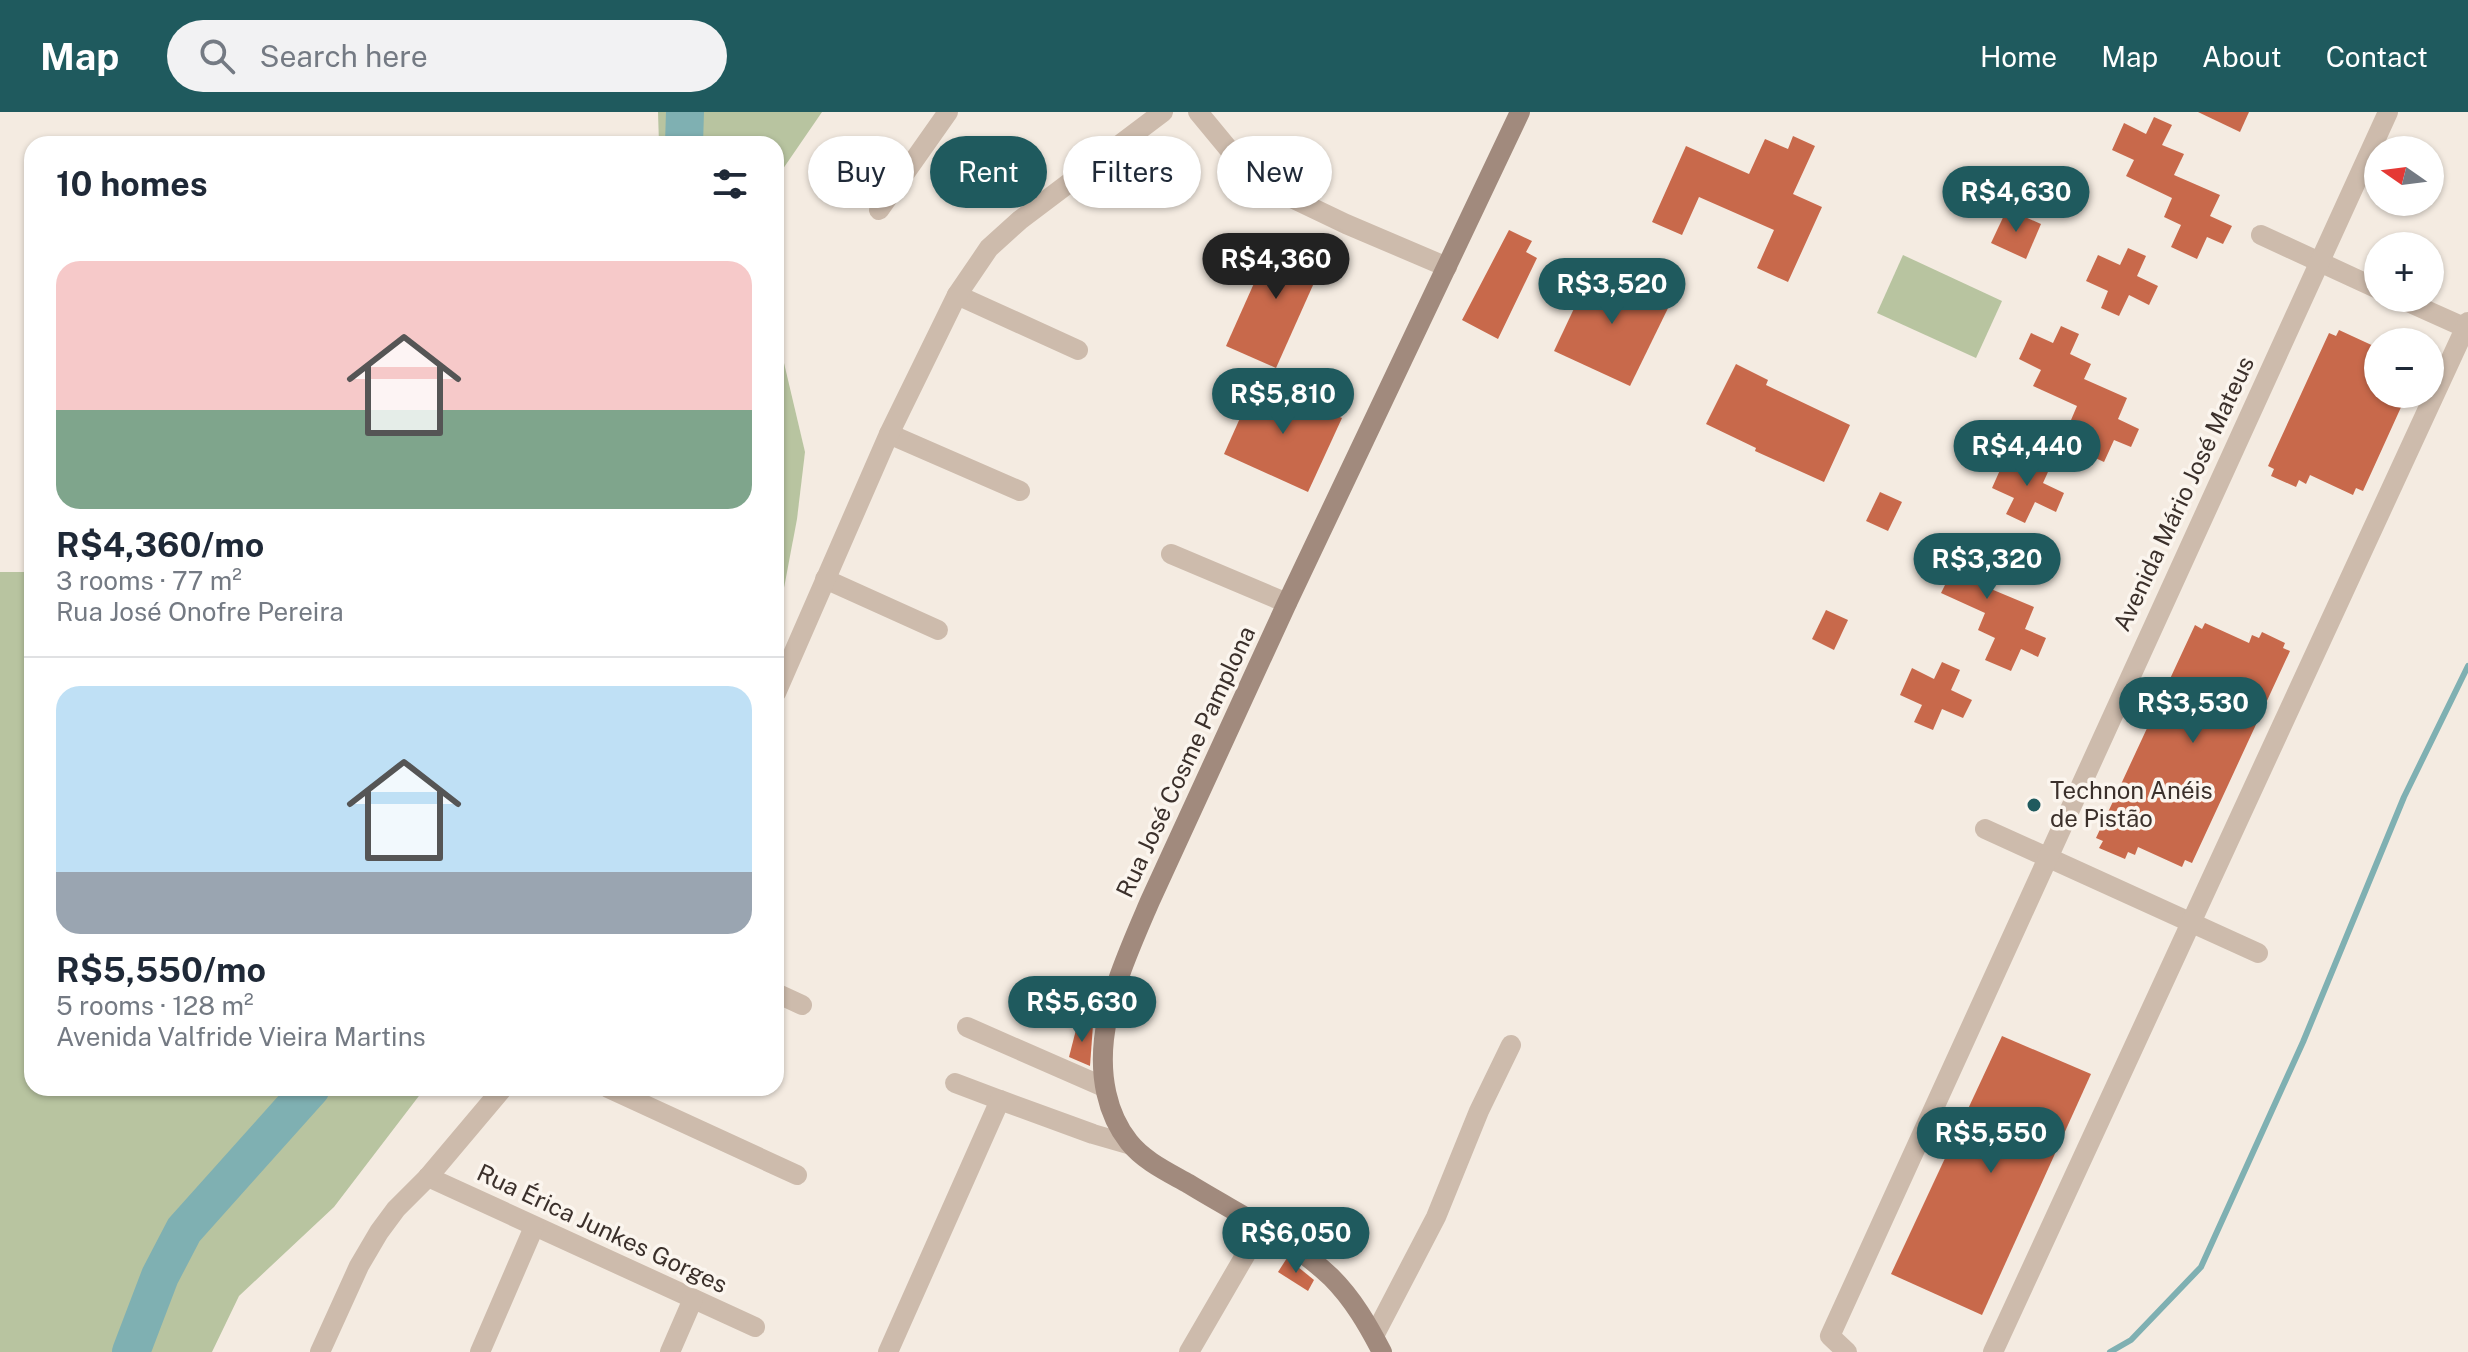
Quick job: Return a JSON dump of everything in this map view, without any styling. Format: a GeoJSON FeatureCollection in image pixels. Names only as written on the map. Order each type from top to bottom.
{"type":"FeatureCollection","features":[{"type":"Feature","properties":{"kind":"main road","name":"Rua José Cosme Pamplona"},"geometry":{"type":"LineString","coordinates":[[1378,1344],[1356,1305],[1330,1277],[1261,1228],[1155,1164],[1131,1145],[1113,1115],[1104,1087],[1102,1066],[1106,1024],[1134,937],[1287,603],[1520,112]]}},
{"type":"Feature","properties":{"kind":"street"},"geometry":{"type":"LineString","coordinates":[[879,210],[948,112]]}},
{"type":"Feature","properties":{"kind":"street"},"geometry":{"type":"LineString","coordinates":[[784,674],[889,434],[957,295],[989,248],[1020,220],[1163,112]]}},
{"type":"Feature","properties":{"kind":"street"},"geometry":{"type":"LineString","coordinates":[[1198,112],[1241,164],[1277,191],[1447,267]]}},
{"type":"Feature","properties":{"kind":"street","name":"Avenida Mário José Mateus"},"geometry":{"type":"LineString","coordinates":[[1847,1352],[1830,1336],[2388,112]]}},
{"type":"Feature","properties":{"kind":"street"},"geometry":{"type":"LineString","coordinates":[[2261,235],[2364,283]]}},
{"type":"Feature","properties":{"kind":"street"},"geometry":{"type":"LineString","coordinates":[[957,295],[1078,350]]}},
{"type":"Feature","properties":{"kind":"street"},"geometry":{"type":"LineString","coordinates":[[1993,1352],[2467,326],[2433,312]]}},
{"type":"Feature","properties":{"kind":"street"},"geometry":{"type":"LineString","coordinates":[[889,434],[1020,491]]}},
{"type":"Feature","properties":{"kind":"street"},"geometry":{"type":"LineString","coordinates":[[1171,554],[1287,603]]}},
{"type":"Feature","properties":{"kind":"street"},"geometry":{"type":"LineString","coordinates":[[825,579],[938,630]]}},
{"type":"Feature","properties":{"kind":"street"},"geometry":{"type":"LineString","coordinates":[[1985,829],[2258,953]]}},
{"type":"Feature","properties":{"kind":"street"},"geometry":{"type":"LineString","coordinates":[[784,997],[802,1005]]}},
{"type":"Feature","properties":{"kind":"street"},"geometry":{"type":"LineString","coordinates":[[967,1027],[1104,1087]]}},
{"type":"Feature","properties":{"kind":"street"},"geometry":{"type":"LineString","coordinates":[[1378,1344],[1436,1217],[1479,1111],[1511,1045]]}},
{"type":"Feature","properties":{"kind":"street"},"geometry":{"type":"LineString","coordinates":[[955,1083],[1131,1145]]}},
{"type":"Feature","properties":{"kind":"street"},"geometry":{"type":"LineString","coordinates":[[320,1352],[359,1266],[379,1232],[496,1096]]}},
{"type":"Feature","properties":{"kind":"street"},"geometry":{"type":"LineString","coordinates":[[625,1096],[797,1175]]}},
{"type":"Feature","properties":{"kind":"street"},"geometry":{"type":"LineString","coordinates":[[888,1352],[1000,1100]]}},
{"type":"Feature","properties":{"kind":"street","name":"Rua Érica Junkes Gorges"},"geometry":{"type":"LineString","coordinates":[[428,1177],[755,1327]]}},
{"type":"Feature","properties":{"kind":"street"},"geometry":{"type":"LineString","coordinates":[[480,1352],[534,1227]]}},
{"type":"Feature","properties":{"kind":"street"},"geometry":{"type":"LineString","coordinates":[[1189,1352],[1261,1228]]}},
{"type":"Feature","properties":{"kind":"street"},"geometry":{"type":"LineString","coordinates":[[670,1352],[693,1299]]}},
{"type":"Feature","properties":{"kind":"green space"},"geometry":{"type":"Polygon","coordinates":[[[658,112],[822,112],[784,167],[784,136],[659,136],[658,112]]]}},
{"type":"Feature","properties":{"kind":"green space"},"geometry":{"type":"Polygon","coordinates":[[[1903,255],[2002,301],[1976,358],[1877,313],[1903,255]]]}},
{"type":"Feature","properties":{"kind":"green space"},"geometry":{"type":"Polygon","coordinates":[[[784,363],[805,452],[784,588],[784,363]]]}},
{"type":"Feature","properties":{"kind":"green space"},"geometry":{"type":"Polygon","coordinates":[[[0,572],[24,572],[24,1096],[419,1096],[334,1207],[239,1296],[212,1352],[0,1352],[0,572]]]}},
{"type":"Feature","properties":{"kind":"building"},"geometry":{"type":"Polygon","coordinates":[[[2198,112],[2249,112],[2240,132],[2198,112]]]}},
{"type":"Feature","properties":{"kind":"building"},"geometry":{"type":"Polygon","coordinates":[[[2154,117],[2172,125],[2162,145],[2184,154],[2174,175],[2220,195],[2210,216],[2232,226],[2223,244],[2207,237],[2197,259],[2171,247],[2181,225],[2164,217],[2172,198],[2126,176],[2134,160],[2112,150],[2124,123],[2146,134],[2154,117]]]}},
{"type":"Feature","properties":{"kind":"building"},"geometry":{"type":"Polygon","coordinates":[[[1793,136],[1815,146],[1793,194],[1822,207],[1788,282],[1757,268],[1774,230],[1699,197],[1682,235],[1652,222],[1686,146],[1749,174],[1765,139],[1788,149],[1793,136]]]}},
{"type":"Feature","properties":{"kind":"building"},"geometry":{"type":"Polygon","coordinates":[[[2007,209],[2041,224],[2026,259],[1991,243],[2007,209]]]}},
{"type":"Feature","properties":{"kind":"building"},"geometry":{"type":"Polygon","coordinates":[[[1509,230],[1532,241],[1526,252],[1537,258],[1498,339],[1462,320],[1509,230]]]}},
{"type":"Feature","properties":{"kind":"building"},"geometry":{"type":"Polygon","coordinates":[[[1276,234],[1326,256],[1276,368],[1226,346],[1276,234]]]}},
{"type":"Feature","properties":{"kind":"building"},"geometry":{"type":"Polygon","coordinates":[[[2128,248],[2146,256],[2137,276],[2158,286],[2149,305],[2129,295],[2119,316],[2101,308],[2108,291],[2086,281],[2098,255],[2120,265],[2128,248]]]}},
{"type":"Feature","properties":{"kind":"building"},"geometry":{"type":"Polygon","coordinates":[[[1594,266],[1671,302],[1630,386],[1554,351],[1594,266]]]}},
{"type":"Feature","properties":{"kind":"building"},"geometry":{"type":"Polygon","coordinates":[[[2061,326],[2079,334],[2070,354],[2091,364],[2084,379],[2127,398],[2118,419],[2139,429],[2131,447],[2114,440],[2104,462],[2078,450],[2088,428],[2071,420],[2077,406],[2033,386],[2041,370],[2019,359],[2031,333],[2053,343],[2061,326]]]}},
{"type":"Feature","properties":{"kind":"building"},"geometry":{"type":"Polygon","coordinates":[[[2339,330],[2364,342],[2364,408],[2401,408],[2363,491],[2356,488],[2353,495],[2310,475],[2306,484],[2299,480],[2296,487],[2271,476],[2274,469],[2268,466],[2329,333],[2336,336],[2339,330]]]}},
{"type":"Feature","properties":{"kind":"building"},"geometry":{"type":"Polygon","coordinates":[[[1736,364],[1768,380],[1766,385],[1850,425],[1824,482],[1755,451],[1756,448],[1706,424],[1736,364]]]}},
{"type":"Feature","properties":{"kind":"building"},"geometry":{"type":"Polygon","coordinates":[[[1257,380],[1342,418],[1308,492],[1224,454],[1257,380]]]}},
{"type":"Feature","properties":{"kind":"building"},"geometry":{"type":"Polygon","coordinates":[[[2034,454],[2052,463],[2043,483],[2064,493],[2056,512],[2035,502],[2025,523],[2006,514],[2014,498],[1992,488],[2004,461],[2026,472],[2034,454]]]}},
{"type":"Feature","properties":{"kind":"building"},"geometry":{"type":"Polygon","coordinates":[[[1880,492],[1902,502],[1888,531],[1866,521],[1880,492]]]}},
{"type":"Feature","properties":{"kind":"building"},"geometry":{"type":"Polygon","coordinates":[[[1969,533],[1987,542],[1978,561],[1999,571],[1991,589],[2034,607],[2025,629],[2046,638],[2038,657],[2021,649],[2011,671],[1985,660],[1995,638],[1978,630],[1985,613],[1941,593],[1949,577],[1927,567],[1939,540],[1961,550],[1969,533]]]}},
{"type":"Feature","properties":{"kind":"building"},"geometry":{"type":"Polygon","coordinates":[[[1826,610],[1848,620],[1834,650],[1812,639],[1826,610]]]}},
{"type":"Feature","properties":{"kind":"building"},"geometry":{"type":"Polygon","coordinates":[[[2205,623],[2249,643],[2252,635],[2259,638],[2262,632],[2285,643],[2283,648],[2290,651],[2192,863],[2185,860],[2182,867],[2138,847],[2135,855],[2128,852],[2125,859],[2099,848],[2103,841],[2096,838],[2195,625],[2202,629],[2205,623]]]}},
{"type":"Feature","properties":{"kind":"building"},"geometry":{"type":"Polygon","coordinates":[[[1942,662],[1960,670],[1951,690],[1972,700],[1963,718],[1942,709],[1933,730],[1914,722],[1922,705],[1900,695],[1912,668],[1934,679],[1942,662]]]}},
{"type":"Feature","properties":{"kind":"building"},"geometry":{"type":"Polygon","coordinates":[[[1078,1022],[1093,1025],[1090,1066],[1069,1057],[1078,1022]]]}},
{"type":"Feature","properties":{"kind":"building"},"geometry":{"type":"Polygon","coordinates":[[[2002,1036],[2091,1074],[1982,1315],[1891,1274],[2002,1036]]]}},
{"type":"Feature","properties":{"kind":"building"},"geometry":{"type":"Polygon","coordinates":[[[1287,1258],[1314,1280],[1308,1291],[1278,1272],[1287,1258]]]}},
{"type":"Feature","properties":{"kind":"waterway"},"geometry":{"type":"LineString","coordinates":[[684,136],[685,112]]}},
{"type":"Feature","properties":{"kind":"waterway"},"geometry":{"type":"LineString","coordinates":[[2110,1352],[2131,1340],[2201,1267],[2303,1042],[2404,797],[2468,666]]}},
{"type":"Feature","properties":{"kind":"waterway"},"geometry":{"type":"LineString","coordinates":[[131,1352],[160,1276],[184,1230],[304,1096]]}},
{"type":"Feature","properties":{"kind":"place","name":"Technon Anéis de Pistão"},"geometry":{"type":"Point","coordinates":[2034,805]}}]}
